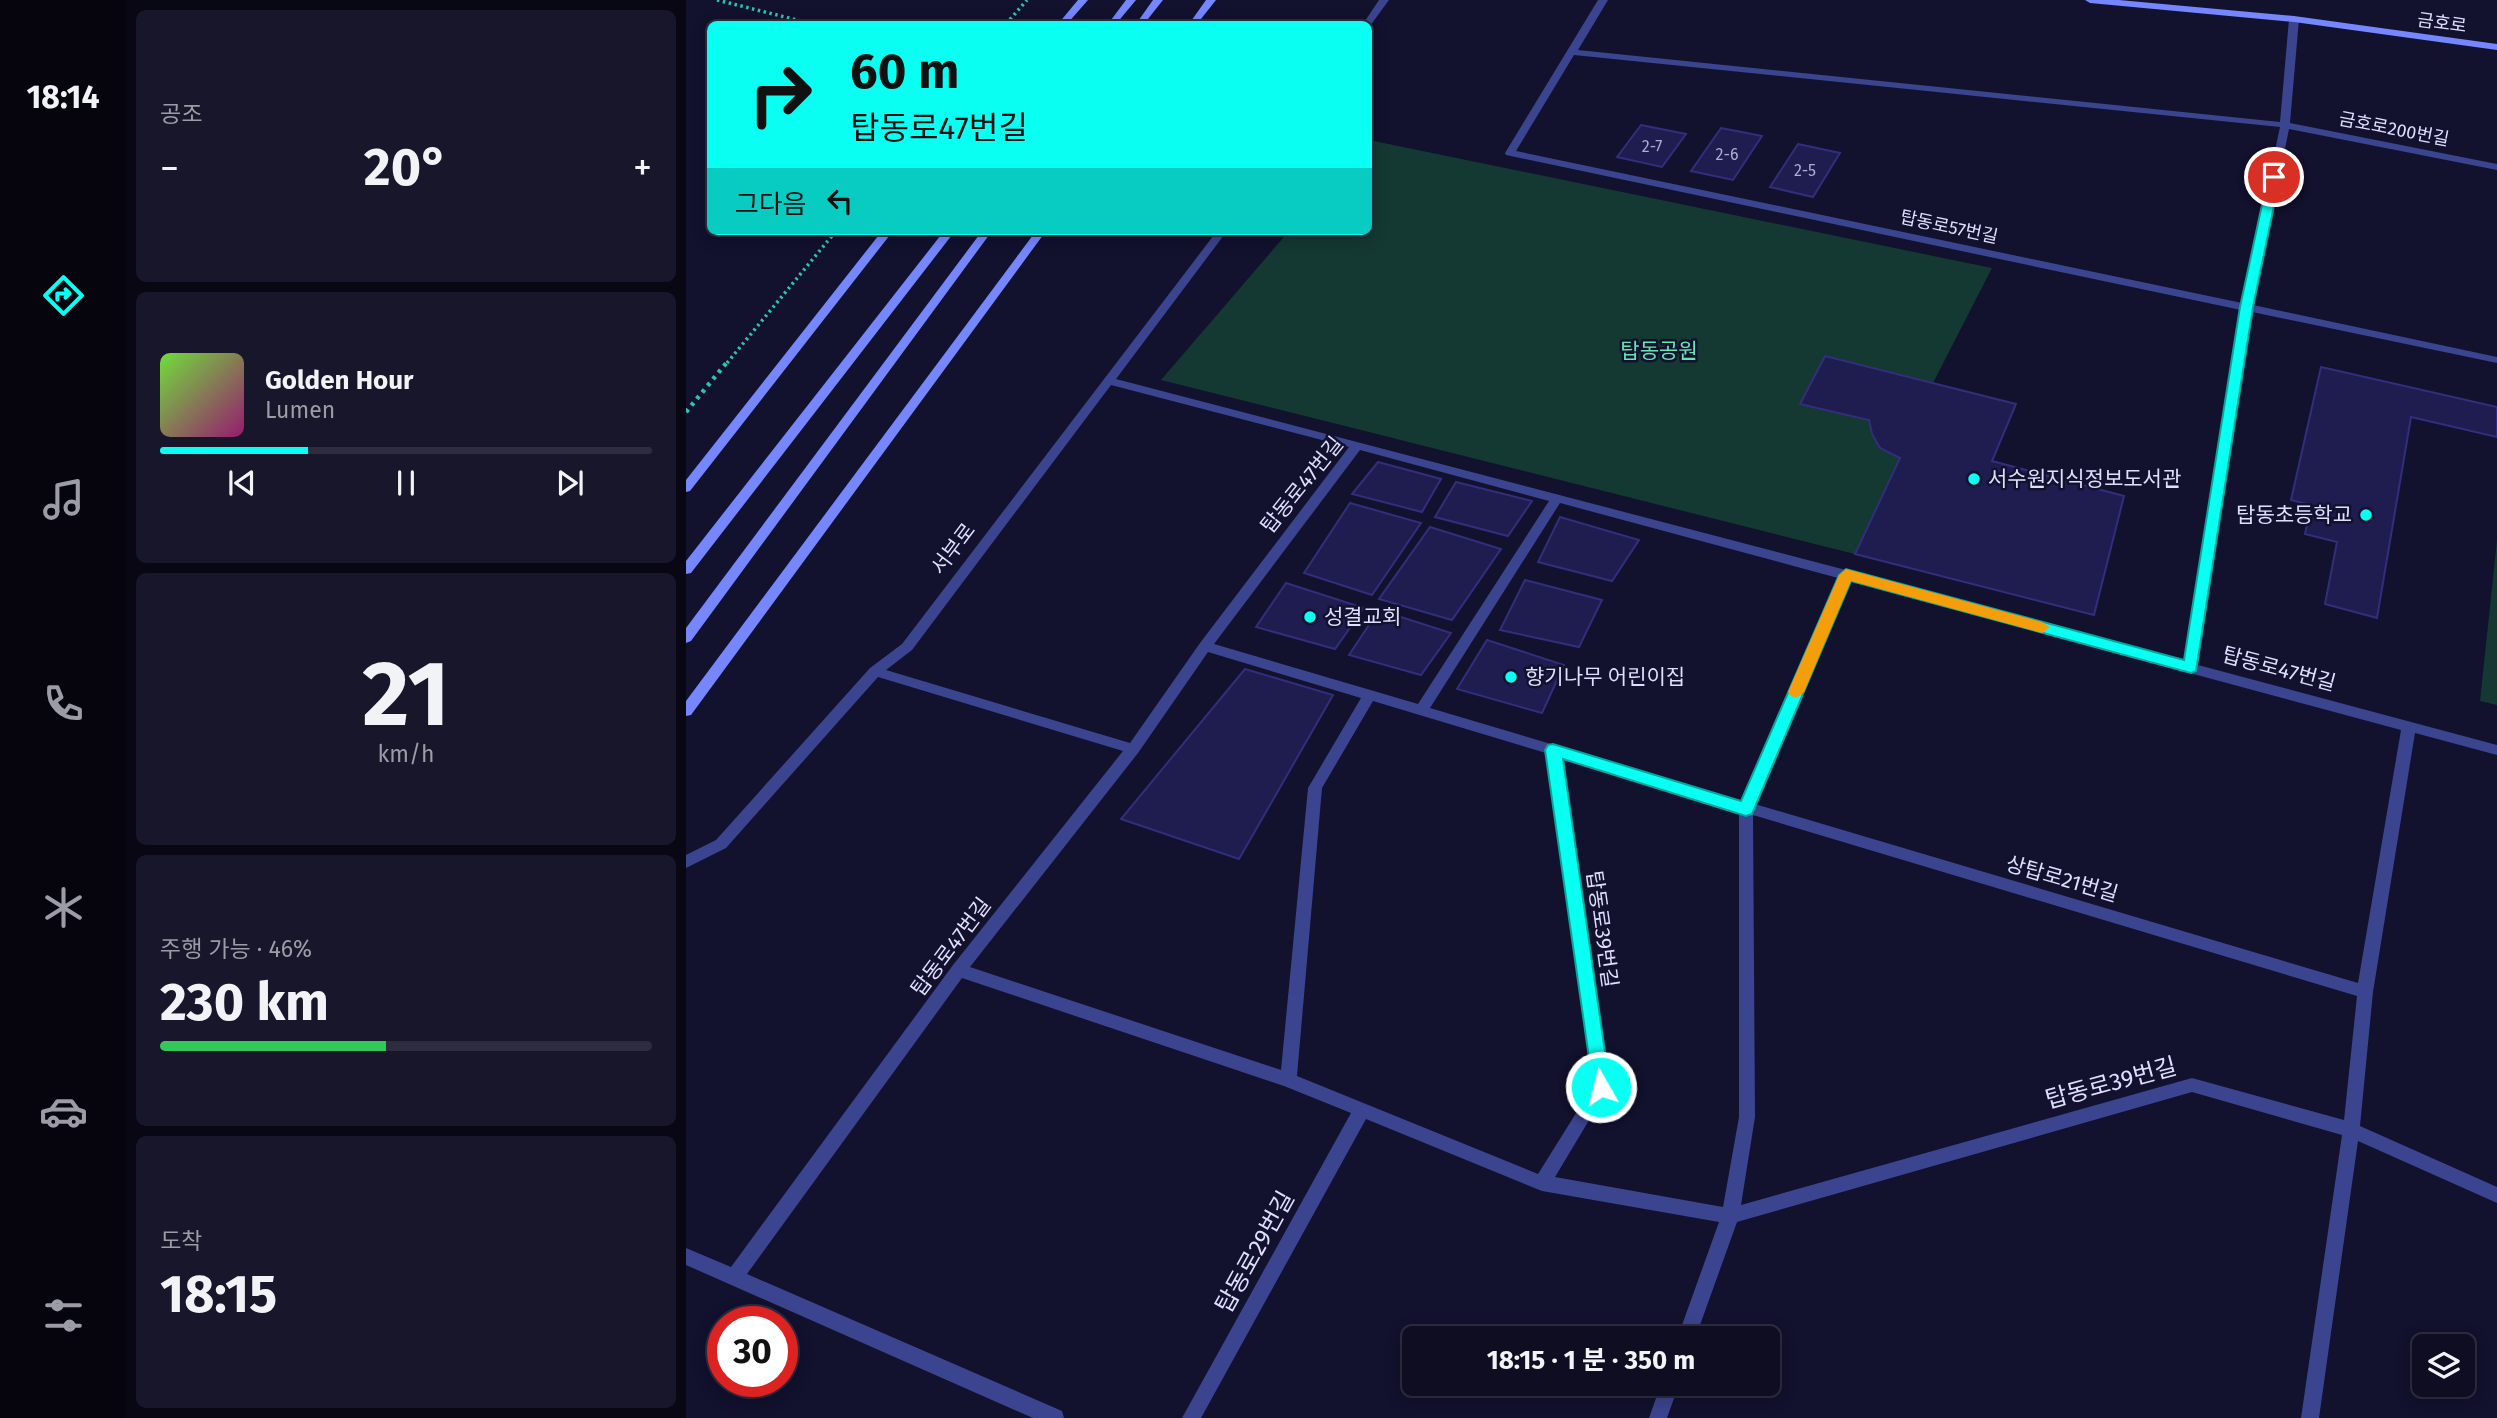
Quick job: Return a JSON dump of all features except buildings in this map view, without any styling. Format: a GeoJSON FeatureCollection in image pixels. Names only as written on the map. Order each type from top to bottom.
{"type":"FeatureCollection","features":[{"type":"Feature","properties":{"kind":"street"},"geometry":{"type":"LineString","coordinates":[[1065,21],[1083,0]]}},
{"type":"Feature","properties":{"kind":"street"},"geometry":{"type":"LineString","coordinates":[[1114,21],[1131,0]]}},
{"type":"Feature","properties":{"kind":"street"},"geometry":{"type":"LineString","coordinates":[[1142,21],[1158,0]]}},
{"type":"Feature","properties":{"kind":"street"},"geometry":{"type":"LineString","coordinates":[[1195,21],[1211,0]]}},
{"type":"Feature","properties":{"kind":"street"},"geometry":{"type":"LineString","coordinates":[[1369,21],[1384,0]]}},
{"type":"Feature","properties":{"kind":"street","name":"탑동로57번길"},"geometry":{"type":"LineString","coordinates":[[1603,0],[1510,153],[2497,359]]}},
{"type":"Feature","properties":{"kind":"street","name":"금호로"},"geometry":{"type":"LineString","coordinates":[[2090,0],[2294,19],[2497,47]]}},
{"type":"Feature","properties":{"kind":"street"},"geometry":{"type":"LineString","coordinates":[[2191,667],[2246,307],[2285,125],[2294,19]]}},
{"type":"Feature","properties":{"kind":"street","name":"금호로200번길"},"geometry":{"type":"LineString","coordinates":[[1573,52],[2285,125],[2497,167]]}},
{"type":"Feature","properties":{"kind":"street"},"geometry":{"type":"LineString","coordinates":[[686,488],[885,235]]}},
{"type":"Feature","properties":{"kind":"street"},"geometry":{"type":"LineString","coordinates":[[686,570],[947,235]]}},
{"type":"Feature","properties":{"kind":"street"},"geometry":{"type":"LineString","coordinates":[[686,638],[984,235]]}},
{"type":"Feature","properties":{"kind":"street"},"geometry":{"type":"LineString","coordinates":[[686,711],[1038,235]]}},
{"type":"Feature","properties":{"kind":"street","name":"서부로"},"geometry":{"type":"LineString","coordinates":[[686,862],[721,844],[874,671],[907,647],[1219,235]]}},
{"type":"Feature","properties":{"kind":"street"},"geometry":{"type":"LineString","coordinates":[[1108,381],[1357,445]]}},
{"type":"Feature","properties":{"kind":"street","name":"탑동로47번길"},"geometry":{"type":"LineString","coordinates":[[735,1276],[959,971],[1133,749],[1205,646],[1357,445],[2497,750]]}},
{"type":"Feature","properties":{"kind":"street"},"geometry":{"type":"LineString","coordinates":[[1421,711],[1557,498]]}},
{"type":"Feature","properties":{"kind":"street"},"geometry":{"type":"LineString","coordinates":[[1691,1326],[1730,1216],[1747,1117],[1746,809],[1846,575]]}},
{"type":"Feature","properties":{"kind":"street"},"geometry":{"type":"LineString","coordinates":[[1205,646],[1746,809]]}},
{"type":"Feature","properties":{"kind":"street"},"geometry":{"type":"LineString","coordinates":[[874,671],[1133,749]]}},
{"type":"Feature","properties":{"kind":"street"},"geometry":{"type":"LineString","coordinates":[[1288,1080],[1315,788],[1370,695]]}},
{"type":"Feature","properties":{"kind":"street"},"geometry":{"type":"LineString","coordinates":[[2310,1418],[2351,1130],[2365,992],[2409,726]]}},
{"type":"Feature","properties":{"kind":"street","name":"탑동로39번길"},"geometry":{"type":"LineString","coordinates":[[1542,1183],[1601,1087],[1553,750]]}},
{"type":"Feature","properties":{"kind":"street","name":"상탑로21번길"},"geometry":{"type":"LineString","coordinates":[[1746,809],[2365,992]]}},
{"type":"Feature","properties":{"kind":"street","name":"탑동로39번길"},"geometry":{"type":"LineString","coordinates":[[959,971],[1288,1080],[1542,1183],[1730,1216],[2192,1085],[2351,1130],[2497,1195]]}},
{"type":"Feature","properties":{"kind":"street","name":"탑동로29번길"},"geometry":{"type":"LineString","coordinates":[[1191,1418],[1362,1110]]}},
{"type":"Feature","properties":{"kind":"street"},"geometry":{"type":"LineString","coordinates":[[686,1256],[1055,1418]]}},
{"type":"Feature","properties":{"kind":"street"},"geometry":{"type":"LineString","coordinates":[[1658,1418],[1666,1396]]}},
{"type":"Feature","properties":{"kind":"path"},"geometry":{"type":"LineString","coordinates":[[717,0],[801,21]]}},
{"type":"Feature","properties":{"kind":"path"},"geometry":{"type":"LineString","coordinates":[[1009,21],[1027,0]]}},
{"type":"Feature","properties":{"kind":"path"},"geometry":{"type":"LineString","coordinates":[[686,412],[833,235]]}},
{"type":"Feature","properties":{"kind":"green space","name":"탑동공원"},"geometry":{"type":"Polygon","coordinates":[[[1372,141],[1992,268],[1933,383],[1826,356],[1800,403],[1869,420],[1878,444],[1900,458],[1855,554],[1161,380],[1286,235],[1372,235],[1372,141]]]}},
{"type":"Feature","properties":{"kind":"green space"},"geometry":{"type":"Polygon","coordinates":[[[2497,540],[2497,705],[2480,701],[2497,540]]]}},
{"type":"Feature","properties":{"kind":"slow traffic"},"geometry":{"type":"LineString","coordinates":[[1796,692],[1846,575],[2042,627]]}},
{"type":"Feature","properties":{"kind":"place","name":"서수원지식정보도서관"},"geometry":{"type":"Point","coordinates":[1974,479]}},
{"type":"Feature","properties":{"kind":"place","name":"탑동초등학교"},"geometry":{"type":"Point","coordinates":[2366,515]}},
{"type":"Feature","properties":{"kind":"place","name":"성결교회"},"geometry":{"type":"Point","coordinates":[1310,617]}},
{"type":"Feature","properties":{"kind":"place","name":"향기나무 어린이집"},"geometry":{"type":"Point","coordinates":[1511,677]}},
{"type":"Feature","properties":{"kind":"route"},"geometry":{"type":"LineString","coordinates":[[1601,1087],[1553,750],[1746,809],[1846,575],[2191,667],[2246,307],[2274,177]]}}]}
